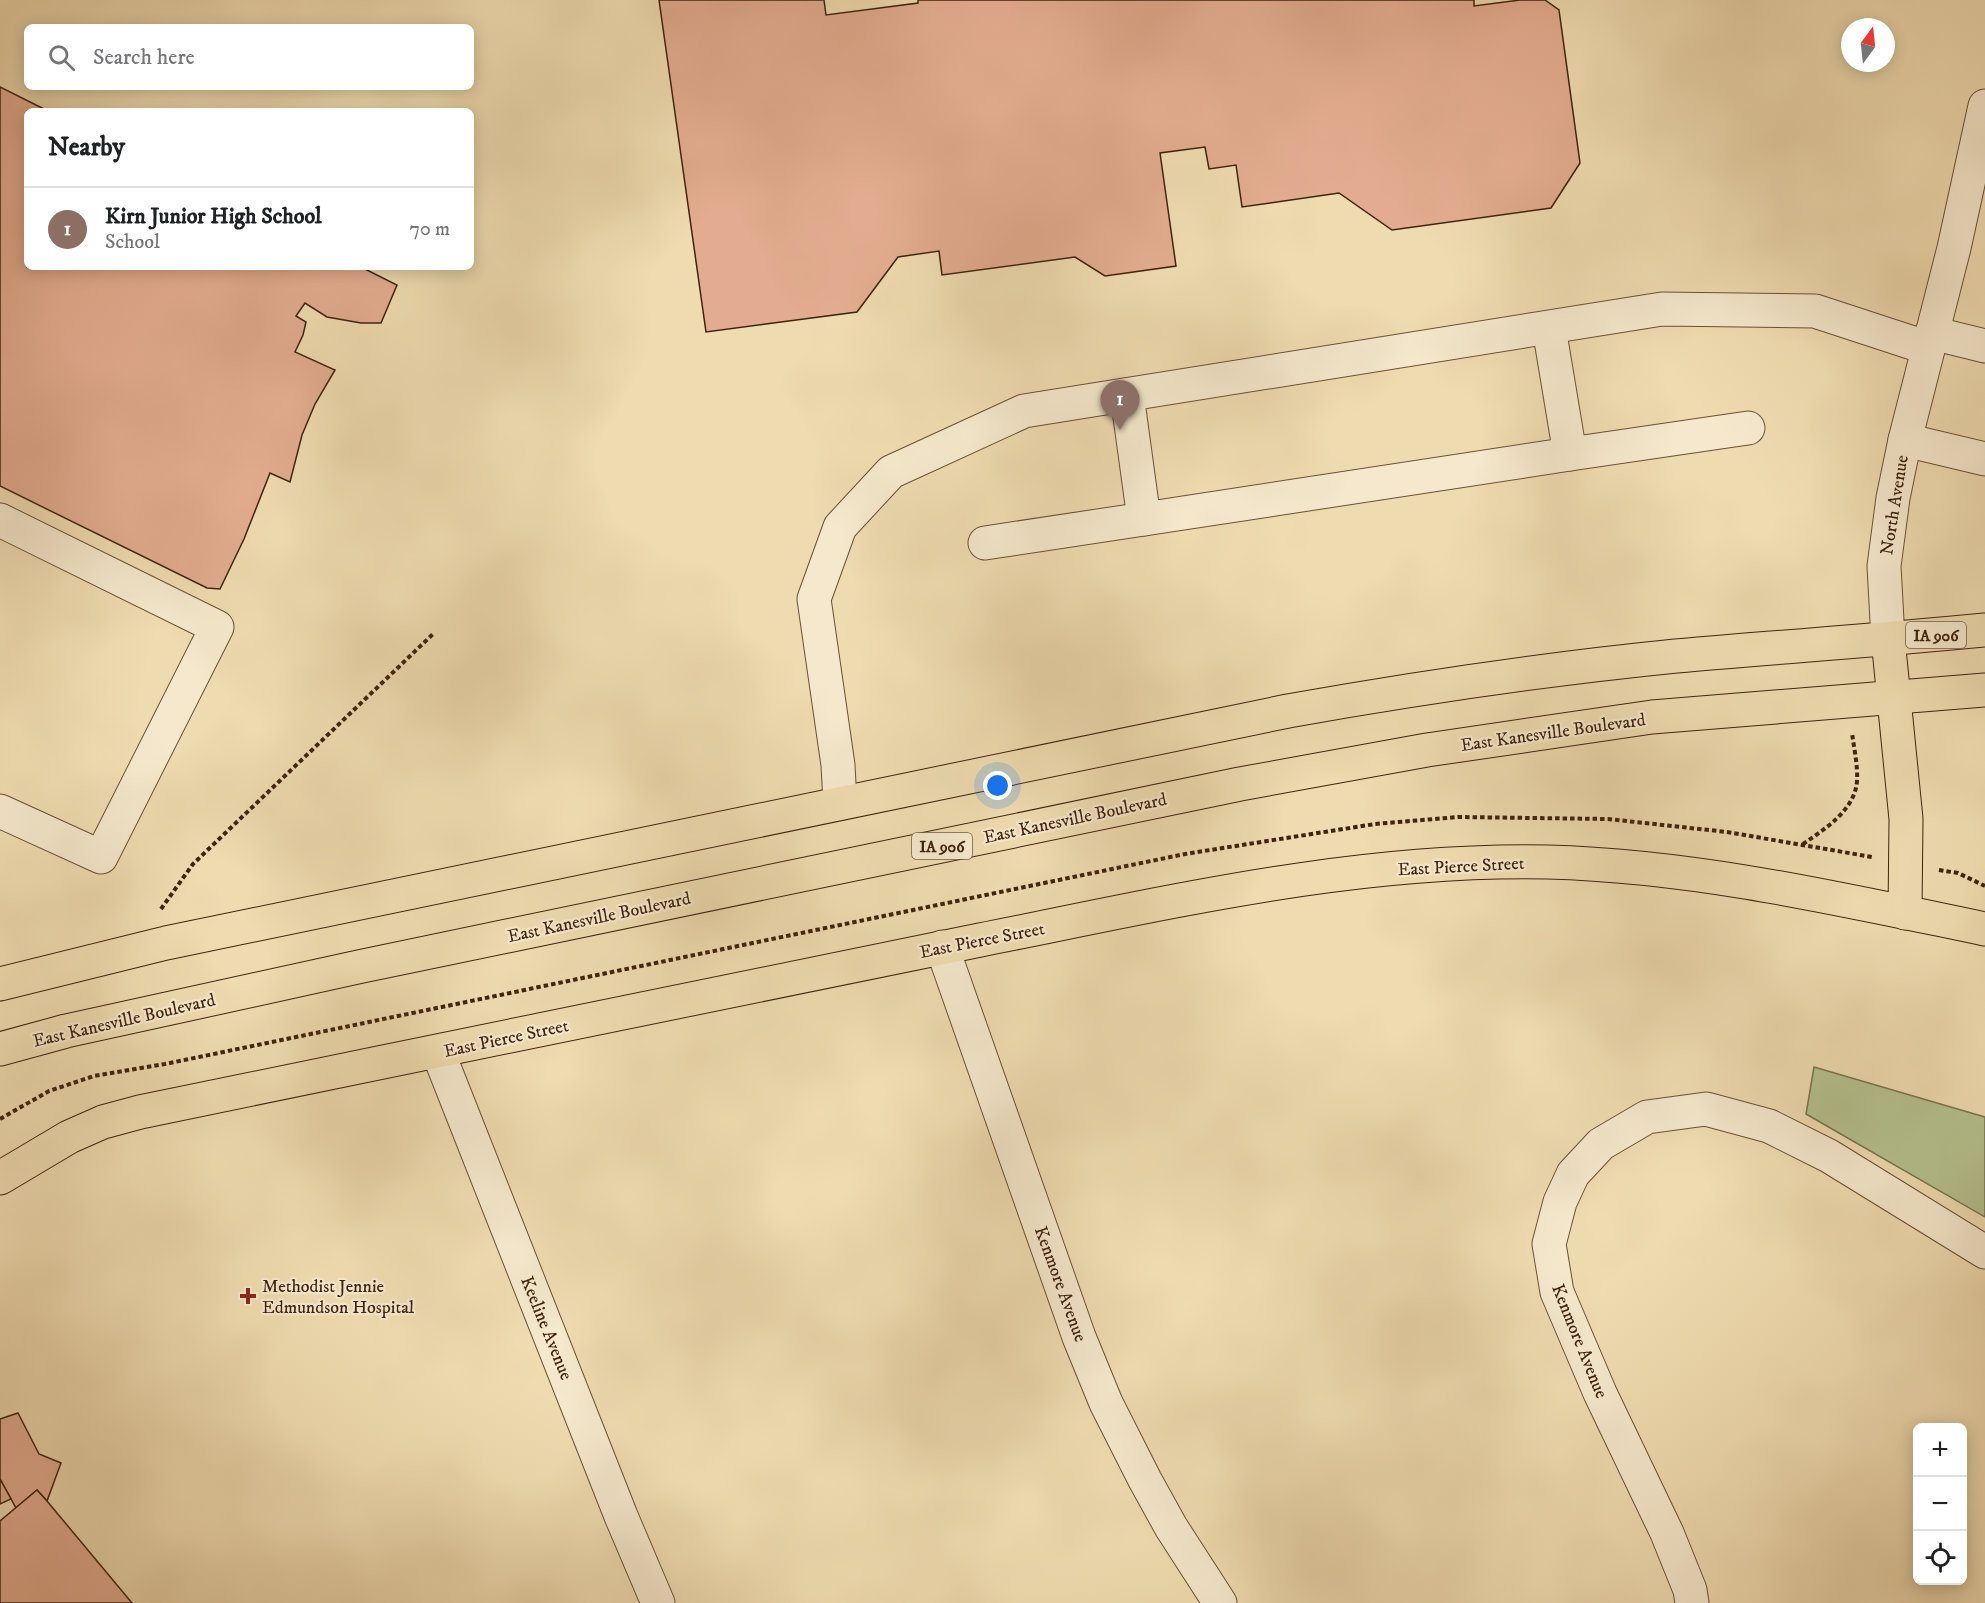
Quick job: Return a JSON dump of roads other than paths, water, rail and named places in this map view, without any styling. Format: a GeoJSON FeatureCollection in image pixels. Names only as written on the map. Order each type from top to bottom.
{"type":"FeatureCollection","features":[{"type":"Feature","properties":{"kind":"main road","name":"IA 906"},"geometry":{"type":"LineString","coordinates":[[0,984],[166,943],[1288,711],[1396,692],[1675,656],[1985,630]]}},
{"type":"Feature","properties":{"kind":"main road","name":"North Avenue"},"geometry":{"type":"LineString","coordinates":[[1888,639],[1906,819],[1905,913]]}},
{"type":"Feature","properties":{"kind":"main road","name":"East Kanesville Boulevard"},"geometry":{"type":"LineString","coordinates":[[0,1050],[66,1031],[358,968],[1252,782],[1427,750],[1652,717],[1985,690]]}},
{"type":"Feature","properties":{"kind":"main road","name":"East Pierce Street"},"geometry":{"type":"LineString","coordinates":[[0,1178],[69,1137],[103,1122],[140,1112],[942,947],[1256,886],[1343,873],[1467,863],[1548,862],[1645,868],[1751,882],[1985,929]]}},
{"type":"Feature","properties":{"kind":"street","name":"North Avenue"},"geometry":{"type":"LineString","coordinates":[[1888,639],[1884,596],[1886,549],[1893,498],[1905,440],[1980,148],[1985,106]]}},
{"type":"Feature","properties":{"kind":"street"},"geometry":{"type":"LineString","coordinates":[[840,803],[838,765],[814,599],[840,527],[891,472],[1024,411],[1662,309],[1815,311],[1930,341],[1985,346]]}},
{"type":"Feature","properties":{"kind":"street"},"geometry":{"type":"LineString","coordinates":[[1549,327],[1570,454]]}},
{"type":"Feature","properties":{"kind":"street"},"geometry":{"type":"LineString","coordinates":[[1127,395],[1144,519]]}},
{"type":"Feature","properties":{"kind":"street"},"geometry":{"type":"LineString","coordinates":[[985,543],[1748,428]]}},
{"type":"Feature","properties":{"kind":"street"},"geometry":{"type":"LineString","coordinates":[[1905,440],[1985,459]]}},
{"type":"Feature","properties":{"kind":"street"},"geometry":{"type":"LineString","coordinates":[[0,520],[217,627],[101,857],[0,811]]}},
{"type":"Feature","properties":{"kind":"street","name":"Kenmore Avenue"},"geometry":{"type":"LineString","coordinates":[[942,947],[1078,1337],[1102,1392],[1150,1489],[1171,1527],[1220,1603]]}},
{"type":"Feature","properties":{"kind":"street","name":"Keeline Avenue"},"geometry":{"type":"LineString","coordinates":[[438,1052],[621,1516],[658,1603]]}},
{"type":"Feature","properties":{"kind":"street","name":"Kenmore Avenue"},"geometry":{"type":"LineString","coordinates":[[1692,1603],[1690,1590],[1666,1533],[1600,1392],[1557,1292],[1549,1244],[1560,1202],[1574,1174],[1601,1144],[1647,1117],[1706,1109],[1769,1126],[1829,1156],[1985,1252]]}},
{"type":"Feature","properties":{"kind":"place","name":"Kirn Junior High School"},"geometry":{"type":"Point","coordinates":[1120,430]}},
{"type":"Feature","properties":{"kind":"place","name":"Methodist Jennie Edmundson Hospital"},"geometry":{"type":"Point","coordinates":[248,1296]}}]}
